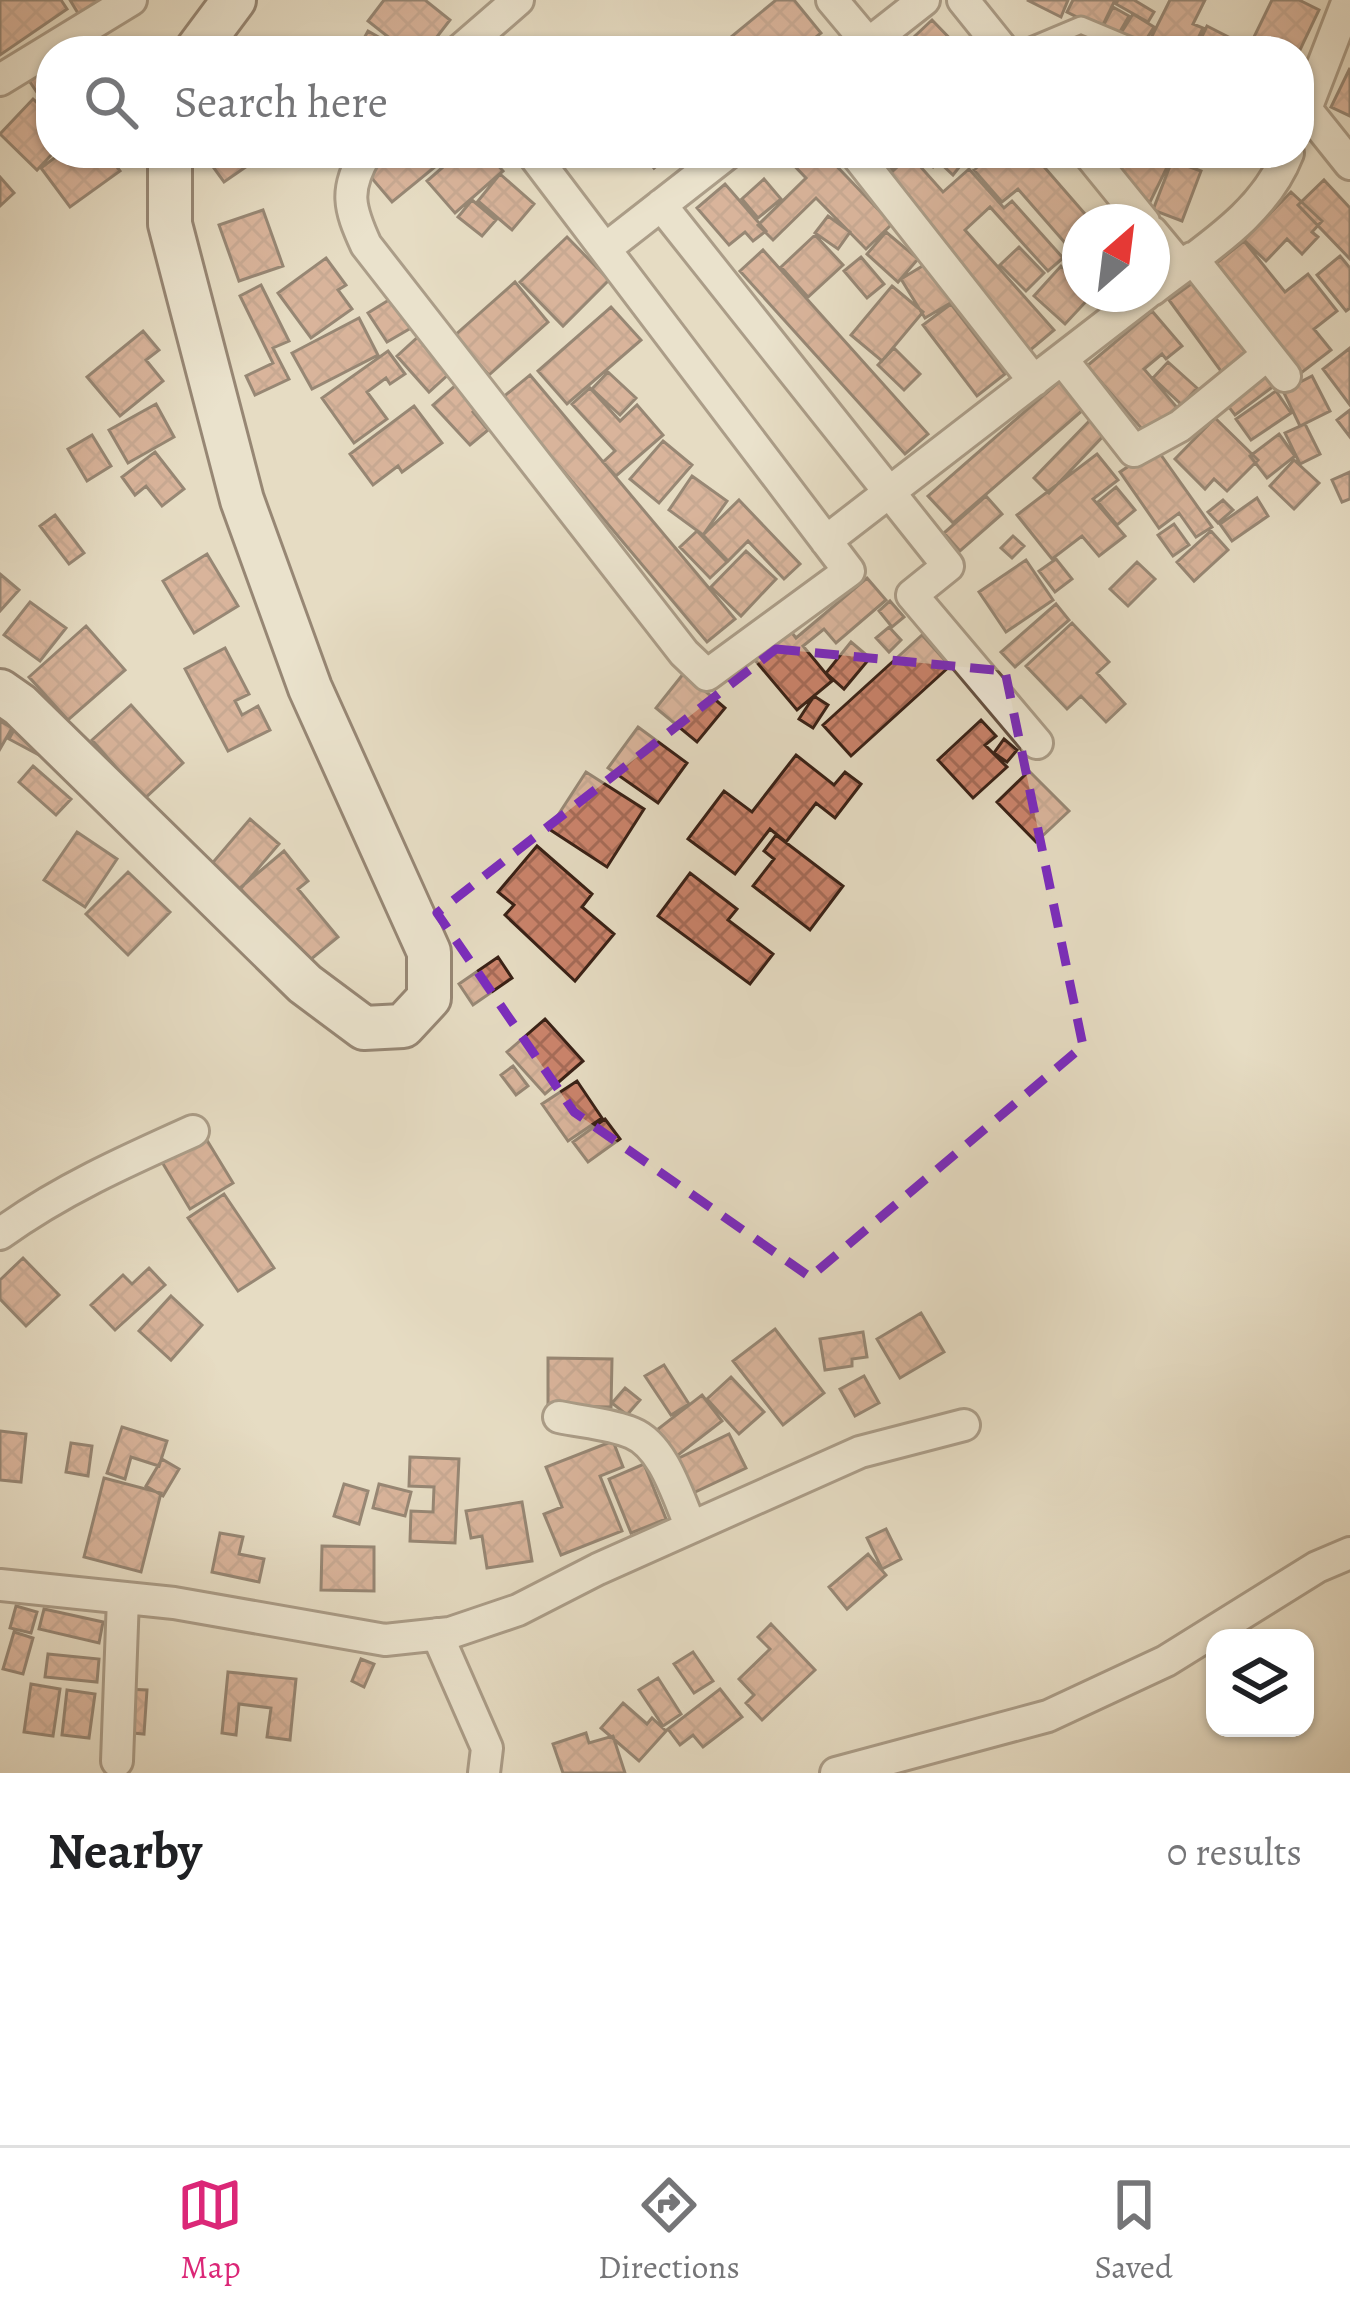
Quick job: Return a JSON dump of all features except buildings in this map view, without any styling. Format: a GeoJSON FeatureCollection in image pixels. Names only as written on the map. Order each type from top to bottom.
{"type":"FeatureCollection","features":[{"type":"Feature","properties":{"kind":"main road"},"geometry":{"type":"LineString","coordinates":[[0,691],[20,705],[305,984],[364,1028],[403,1026],[428,998],[429,952],[310,688],[242,500],[170,224],[170,168]]}},
{"type":"Feature","properties":{"kind":"street"},"geometry":{"type":"LineString","coordinates":[[72,36],[131,0]]}},
{"type":"Feature","properties":{"kind":"street"},"geometry":{"type":"LineString","coordinates":[[476,36],[518,0]]}},
{"type":"Feature","properties":{"kind":"street"},"geometry":{"type":"LineString","coordinates":[[832,0],[857,36]]}},
{"type":"Feature","properties":{"kind":"street"},"geometry":{"type":"LineString","coordinates":[[878,36],[924,0]]}},
{"type":"Feature","properties":{"kind":"street"},"geometry":{"type":"LineString","coordinates":[[963,0],[992,36]]}},
{"type":"Feature","properties":{"kind":"street"},"geometry":{"type":"LineString","coordinates":[[1314,86],[1348,0]]}},
{"type":"Feature","properties":{"kind":"street"},"geometry":{"type":"LineString","coordinates":[[0,80],[36,58]]}},
{"type":"Feature","properties":{"kind":"street"},"geometry":{"type":"LineString","coordinates":[[1314,129],[1350,164]]}},
{"type":"Feature","properties":{"kind":"street"},"geometry":{"type":"LineString","coordinates":[[357,168],[350,209],[366,245],[684,652],[707,675],[849,571],[543,168]]}},
{"type":"Feature","properties":{"kind":"street"},"geometry":{"type":"LineString","coordinates":[[605,249],[709,168]]}},
{"type":"Feature","properties":{"kind":"street"},"geometry":{"type":"LineString","coordinates":[[867,168],[1034,381]]}},
{"type":"Feature","properties":{"kind":"street"},"geometry":{"type":"LineString","coordinates":[[1100,168],[1129,204]]}},
{"type":"Feature","properties":{"kind":"street"},"geometry":{"type":"LineString","coordinates":[[1170,276],[1244,218],[1282,168]]}},
{"type":"Feature","properties":{"kind":"street"},"geometry":{"type":"LineString","coordinates":[[661,205],[948,566],[912,595],[1037,743]]}},
{"type":"Feature","properties":{"kind":"street"},"geometry":{"type":"LineString","coordinates":[[1062,359],[1134,451],[1276,365],[1170,248]]}},
{"type":"Feature","properties":{"kind":"street"},"geometry":{"type":"LineString","coordinates":[[826,541],[1123,312]]}},
{"type":"Feature","properties":{"kind":"street"},"geometry":{"type":"LineString","coordinates":[[0,1234],[122,1162],[193,1131]]}},
{"type":"Feature","properties":{"kind":"street"},"geometry":{"type":"LineString","coordinates":[[559,1417],[632,1432],[645,1441],[657,1454],[691,1527]]}},
{"type":"Feature","properties":{"kind":"street"},"geometry":{"type":"LineString","coordinates":[[0,1585],[174,1603],[386,1640],[437,1634],[518,1610],[860,1452],[964,1425]]}},
{"type":"Feature","properties":{"kind":"street"},"geometry":{"type":"LineString","coordinates":[[836,1773],[1048,1716],[1166,1660],[1317,1567],[1350,1553]]}},
{"type":"Feature","properties":{"kind":"street"},"geometry":{"type":"LineString","coordinates":[[117,1761],[123,1598]]}},
{"type":"Feature","properties":{"kind":"street"},"geometry":{"type":"LineString","coordinates":[[437,1634],[487,1748],[484,1773]]}},
{"type":"Feature","properties":{"kind":"lane"},"geometry":{"type":"LineString","coordinates":[[1054,36],[1081,25],[1107,36]]}},
{"type":"Feature","properties":{"kind":"highlighted area"},"geometry":{"type":"Polygon","coordinates":[[[776,649],[1005,671],[1083,1046],[810,1277],[574,1112],[437,913],[776,649]]]}}]}
